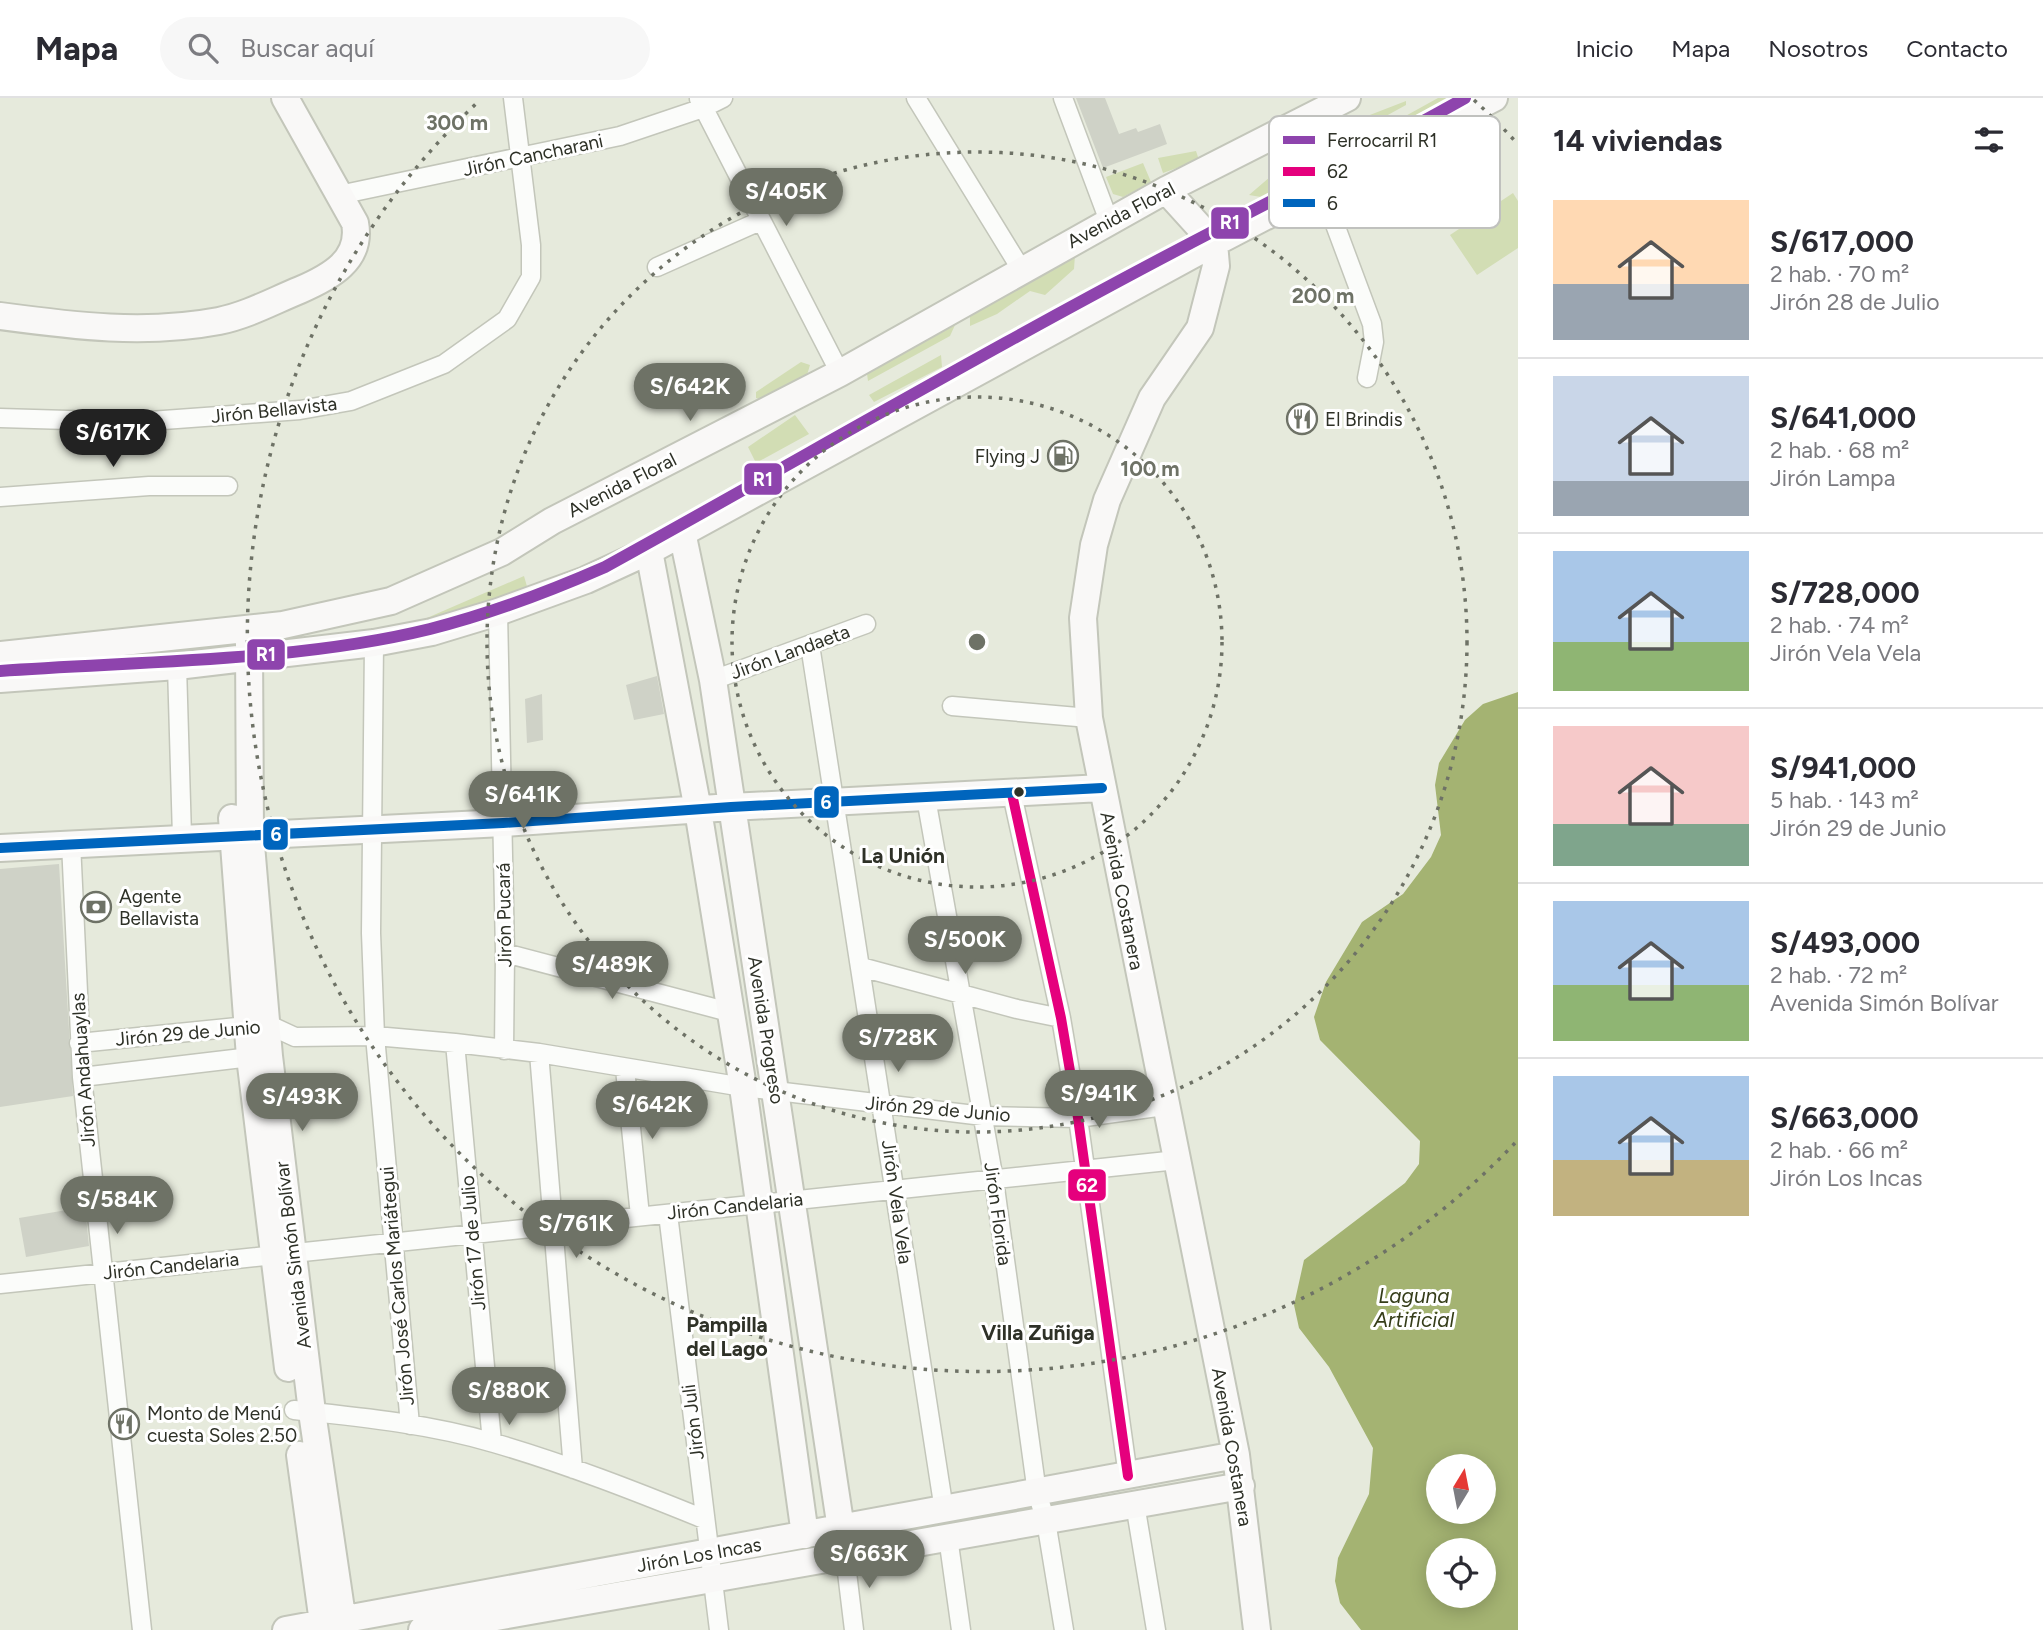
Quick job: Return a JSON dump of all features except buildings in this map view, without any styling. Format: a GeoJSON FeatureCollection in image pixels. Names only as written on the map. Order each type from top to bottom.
{"type":"FeatureCollection","features":[{"type":"Feature","properties":{"kind":"street"},"geometry":{"type":"LineString","coordinates":[[0,316],[110,330],[137,330],[221,320],[266,306],[324,280],[351,256],[356,242],[355,223],[285,98]]}},
{"type":"Feature","properties":{"kind":"street","name":"Jirón Bellavista"},"geometry":{"type":"LineString","coordinates":[[0,418],[136,422],[300,410],[351,401],[444,364],[507,319],[531,277],[531,245],[513,98]]}},
{"type":"Feature","properties":{"kind":"street","name":"Jirón Cancharani"},"geometry":{"type":"LineString","coordinates":[[339,195],[620,136],[701,103],[723,98]]}},
{"type":"Feature","properties":{"kind":"street"},"geometry":{"type":"LineString","coordinates":[[916,98],[1021,269]]}},
{"type":"Feature","properties":{"kind":"street"},"geometry":{"type":"LineString","coordinates":[[1063,98],[1109,221]]}},
{"type":"Feature","properties":{"kind":"street","name":"Avenida Floral"},"geometry":{"type":"LineString","coordinates":[[1312,116],[1347,98]]}},
{"type":"Feature","properties":{"kind":"street"},"geometry":{"type":"LineString","coordinates":[[1459,116],[1494,98]]}},
{"type":"Feature","properties":{"kind":"street"},"geometry":{"type":"LineString","coordinates":[[701,103],[840,373]]}},
{"type":"Feature","properties":{"kind":"street","name":"Avenida Floral"},"geometry":{"type":"LineString","coordinates":[[0,654],[283,625],[391,601],[502,552],[552,521],[840,373],[1021,269],[1269,138]]}},
{"type":"Feature","properties":{"kind":"street"},"geometry":{"type":"LineString","coordinates":[[1166,190],[1214,243]]}},
{"type":"Feature","properties":{"kind":"street"},"geometry":{"type":"LineString","coordinates":[[0,679],[177,667],[374,643],[432,632],[498,612],[586,580],[649,551],[1269,214]]}},
{"type":"Feature","properties":{"kind":"street"},"geometry":{"type":"LineString","coordinates":[[657,268],[760,221]]}},
{"type":"Feature","properties":{"kind":"street"},"geometry":{"type":"LineString","coordinates":[[1336,228],[1372,324],[1374,342],[1367,378]]}},
{"type":"Feature","properties":{"kind":"street","name":"Avenida Costanera"},"geometry":{"type":"LineString","coordinates":[[1214,243],[1216,266],[1200,328],[1152,398],[1107,500],[1094,545],[1083,618],[1089,719],[1164,1106],[1236,1455],[1257,1630]]}},
{"type":"Feature","properties":{"kind":"street"},"geometry":{"type":"LineString","coordinates":[[0,496],[149,486],[228,486]]}},
{"type":"Feature","properties":{"kind":"street","name":"Avenida Progreso"},"geometry":{"type":"LineString","coordinates":[[682,533],[713,680],[841,1529]]}},
{"type":"Feature","properties":{"kind":"street","name":"Avenida Progreso"},"geometry":{"type":"LineString","coordinates":[[649,551],[698,810],[743,1087],[805,1535]]}},
{"type":"Feature","properties":{"kind":"street","name":"Jirón Pucará"},"geometry":{"type":"LineString","coordinates":[[498,612],[505,953],[504,1050]]}},
{"type":"Feature","properties":{"kind":"street","name":"Jirón Landaeta"},"geometry":{"type":"LineString","coordinates":[[713,680],[866,624]]}},
{"type":"Feature","properties":{"kind":"street","name":"Avenida Simón Bolívar"},"geometry":{"type":"LineString","coordinates":[[239,628],[242,659],[241,834],[259,1056],[303,1411],[333,1625]]}},
{"type":"Feature","properties":{"kind":"street","name":"Jirón José Carlos Mariátegui"},"geometry":{"type":"LineString","coordinates":[[374,643],[372,933],[375,1036],[410,1425]]}},
{"type":"Feature","properties":{"kind":"street","name":"Jirón Vela Vela"},"geometry":{"type":"LineString","coordinates":[[810,645],[944,1510]]}},
{"type":"Feature","properties":{"kind":"street"},"geometry":{"type":"LineString","coordinates":[[177,667],[182,837]]}},
{"type":"Feature","properties":{"kind":"street"},"geometry":{"type":"LineString","coordinates":[[952,706],[1089,719]]}},
{"type":"Feature","properties":{"kind":"street"},"geometry":{"type":"LineString","coordinates":[[0,848],[503,823],[731,807],[1102,788]]}},
{"type":"Feature","properties":{"kind":"street"},"geometry":{"type":"LineString","coordinates":[[1012,794],[1061,1017],[1078,1118],[1128,1476]]}},
{"type":"Feature","properties":{"kind":"street","name":"Jirón Florida"},"geometry":{"type":"LineString","coordinates":[[926,798],[994,1180],[1037,1493],[1046,1521],[1063,1630]]}},
{"type":"Feature","properties":{"kind":"street","name":"Jirón Andahuaylas"},"geometry":{"type":"LineString","coordinates":[[71,843],[82,1077],[101,1273],[142,1630]]}},
{"type":"Feature","properties":{"kind":"street"},"geometry":{"type":"LineString","coordinates":[[505,953],[729,1012]]}},
{"type":"Feature","properties":{"kind":"street"},"geometry":{"type":"LineString","coordinates":[[861,967],[960,995],[1061,1017]]}},
{"type":"Feature","properties":{"kind":"street","name":"Jirón 29 de Junio"},"geometry":{"type":"LineString","coordinates":[[79,1043],[257,1025],[295,1037],[375,1036],[539,1053],[743,1087],[983,1116],[1078,1118],[1164,1106]]}},
{"type":"Feature","properties":{"kind":"street","name":"Jirón 29 de Junio"},"geometry":{"type":"LineString","coordinates":[[82,1077],[259,1056],[295,1037]]}},
{"type":"Feature","properties":{"kind":"street","name":"Jirón 17 de Julio"},"geometry":{"type":"LineString","coordinates":[[455,1043],[492,1442]]}},
{"type":"Feature","properties":{"kind":"street"},"geometry":{"type":"LineString","coordinates":[[539,1053],[573,1469]]}},
{"type":"Feature","properties":{"kind":"street"},"geometry":{"type":"LineString","coordinates":[[625,1069],[640,1216]]}},
{"type":"Feature","properties":{"kind":"street","name":"Jirón Candelaria"},"geometry":{"type":"LineString","coordinates":[[0,1284],[1177,1160]]}},
{"type":"Feature","properties":{"kind":"street","name":"Jirón Juli"},"geometry":{"type":"LineString","coordinates":[[668,1214],[719,1630]]}},
{"type":"Feature","properties":{"kind":"street"},"geometry":{"type":"LineString","coordinates":[[303,1411],[410,1425],[492,1442],[573,1469],[704,1519]]}},
{"type":"Feature","properties":{"kind":"street","name":"Jirón Los Incas"},"geometry":{"type":"LineString","coordinates":[[422,1630],[712,1566],[805,1535],[1236,1455]]}},
{"type":"Feature","properties":{"kind":"street","name":"Jirón Los Incas"},"geometry":{"type":"LineString","coordinates":[[286,1630],[712,1566],[845,1556],[1241,1486]]}},
{"type":"Feature","properties":{"kind":"street"},"geometry":{"type":"LineString","coordinates":[[1135,1504],[1156,1630]]}},
{"type":"Feature","properties":{"kind":"street"},"geometry":{"type":"LineString","coordinates":[[948,1537],[961,1630]]}},
{"type":"Feature","properties":{"kind":"street"},"geometry":{"type":"LineString","coordinates":[[845,1556],[854,1630]]}},
{"type":"Feature","properties":{"kind":"shaded area"},"geometry":{"type":"Polygon","coordinates":[[[1438,98],[1455,98],[1421,116],[1405,116],[1438,98]]]}},
{"type":"Feature","properties":{"kind":"shaded area"},"geometry":{"type":"Polygon","coordinates":[[[1406,101],[1406,105],[1386,116],[1367,116],[1406,101]]]}},
{"type":"Feature","properties":{"kind":"shaded area"},"geometry":{"type":"Polygon","coordinates":[[[1196,151],[1199,160],[1163,173],[1158,158],[1196,151]]]}},
{"type":"Feature","properties":{"kind":"shaded area"},"geometry":{"type":"Polygon","coordinates":[[[1143,163],[1151,182],[1123,197],[1113,194],[1106,177],[1143,163]]]}},
{"type":"Feature","properties":{"kind":"shaded area"},"geometry":{"type":"Polygon","coordinates":[[[1269,178],[1269,199],[1250,209],[1250,204],[1261,197],[1249,195],[1269,178]]]}},
{"type":"Feature","properties":{"kind":"shaded area"},"geometry":{"type":"Polygon","coordinates":[[[1513,193],[1518,201],[1518,248],[1477,275],[1450,235],[1460,228],[1500,228],[1500,202],[1513,193]]]}},
{"type":"Feature","properties":{"kind":"shaded area"},"geometry":{"type":"Polygon","coordinates":[[[1075,255],[1074,269],[1045,295],[1030,291],[997,314],[970,326],[970,314],[1075,255]]]}},
{"type":"Feature","properties":{"kind":"shaded area"},"geometry":{"type":"Polygon","coordinates":[[[955,325],[950,336],[868,381],[867,374],[955,325]]]}},
{"type":"Feature","properties":{"kind":"shaded area"},"geometry":{"type":"Polygon","coordinates":[[[941,355],[942,367],[874,402],[869,395],[941,355]]]}},
{"type":"Feature","properties":{"kind":"shaded area"},"geometry":{"type":"Polygon","coordinates":[[[801,362],[810,365],[807,375],[762,400],[756,398],[756,392],[801,362]]]}},
{"type":"Feature","properties":{"kind":"shaded area"},"geometry":{"type":"Polygon","coordinates":[[[795,415],[809,434],[756,463],[748,447],[795,415]]]}},
{"type":"Feature","properties":{"kind":"shaded area"},"geometry":{"type":"Polygon","coordinates":[[[524,576],[528,590],[413,624],[524,576]]]}},
{"type":"Feature","properties":{"kind":"water","name":"Laguna Artificial"},"geometry":{"type":"Polygon","coordinates":[[[1518,692],[1518,1630],[1361,1630],[1340,1603],[1335,1581],[1338,1558],[1369,1494],[1373,1448],[1329,1367],[1299,1328],[1294,1305],[1304,1260],[1405,1183],[1419,1164],[1420,1141],[1320,1040],[1314,1017],[1326,982],[1362,922],[1403,894],[1431,857],[1441,835],[1435,785],[1439,763],[1465,720],[1483,704],[1518,692]]]}},
{"type":"Feature","properties":{"kind":"rail line","name":"R1"},"geometry":{"type":"LineString","coordinates":[[1432,116],[1465,98]]}},
{"type":"Feature","properties":{"kind":"rail line","name":"R1"},"geometry":{"type":"LineString","coordinates":[[0,671],[216,659],[326,648],[430,629],[540,594],[605,567],[1056,315],[1269,202]]}},
{"type":"Feature","properties":{"kind":"transit line","name":"6"},"geometry":{"type":"LineString","coordinates":[[0,848],[503,823],[731,807],[1102,788]]}},
{"type":"Feature","properties":{"kind":"transit line","name":"62"},"geometry":{"type":"LineString","coordinates":[[1012,794],[1061,1018],[1078,1118],[1128,1476]]}},
{"type":"Feature","properties":{"kind":"place","name":"El Brindis"},"geometry":{"type":"Point","coordinates":[1302,419]}},
{"type":"Feature","properties":{"kind":"place","name":"Flying J"},"geometry":{"type":"Point","coordinates":[1063,456]}},
{"type":"Feature","properties":{"kind":"place","name":"Agente Bellavista"},"geometry":{"type":"Point","coordinates":[96,907]}},
{"type":"Feature","properties":{"kind":"place","name":"Monto de Menú cuesta Soles 2.50"},"geometry":{"type":"Point","coordinates":[124,1424]}},
{"type":"Feature","properties":{"kind":"district","name":"La Unión"},"geometry":{"type":"Point","coordinates":[903,855]}},
{"type":"Feature","properties":{"kind":"district","name":"Villa Zuñiga"},"geometry":{"type":"Point","coordinates":[1038,1332]}},
{"type":"Feature","properties":{"kind":"district","name":"Pampilla del Lago"},"geometry":{"type":"Point","coordinates":[727,1336]}}]}
